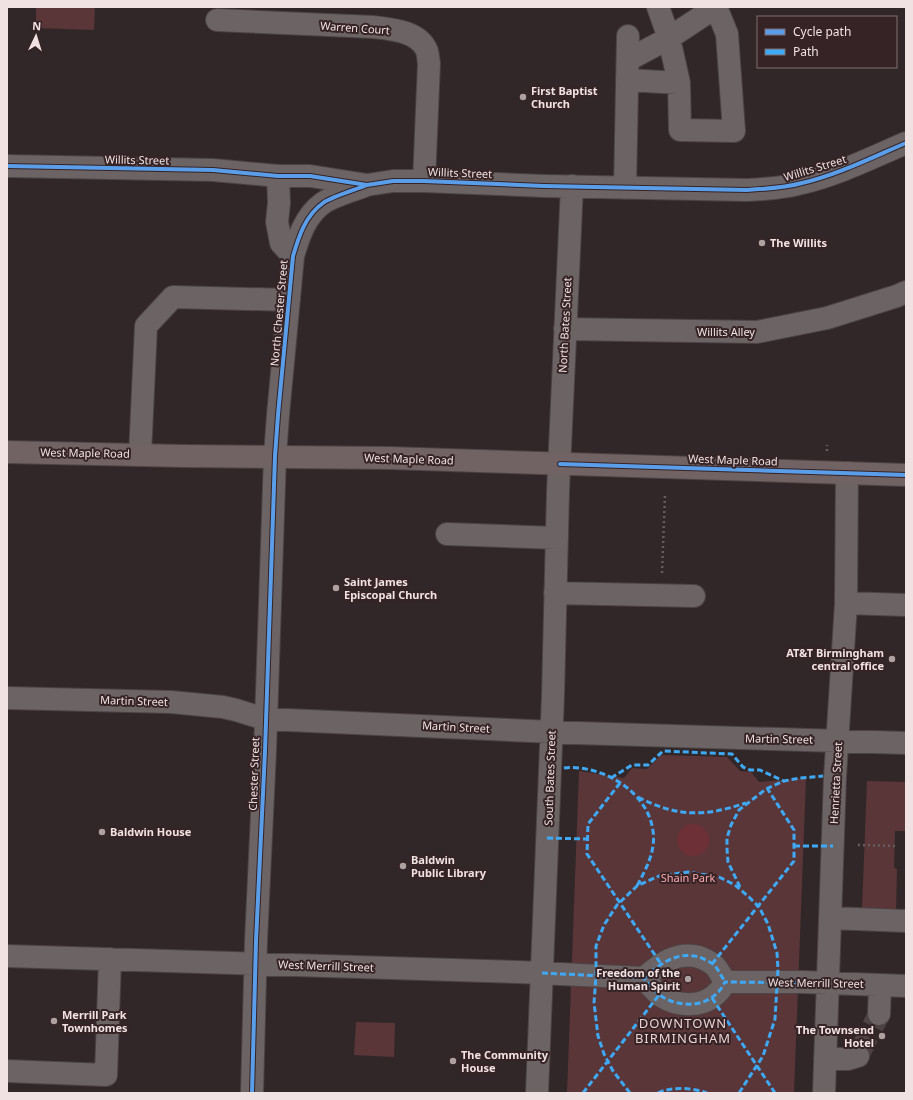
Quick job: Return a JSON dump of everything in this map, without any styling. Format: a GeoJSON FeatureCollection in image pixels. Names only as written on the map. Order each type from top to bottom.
{"type":"FeatureCollection","features":[{"type":"Feature","properties":{"kind":"main road","name":"West Maple Road"},"geometry":{"type":"LineString","coordinates":[[7,452],[389,458],[906,475]]}},
{"type":"Feature","properties":{"kind":"street"},"geometry":{"type":"LineString","coordinates":[[628,70],[669,38],[716,7],[727,34],[734,131],[680,130],[679,83],[669,38],[658,7]]}},
{"type":"Feature","properties":{"kind":"street","name":"Warren Court"},"geometry":{"type":"LineString","coordinates":[[217,20],[379,28],[406,33],[420,41],[427,50],[429,63],[424,181]]}},
{"type":"Feature","properties":{"kind":"street"},"geometry":{"type":"LineString","coordinates":[[625,188],[628,36]]}},
{"type":"Feature","properties":{"kind":"street"},"geometry":{"type":"LineString","coordinates":[[628,70],[679,83]]}},
{"type":"Feature","properties":{"kind":"street","name":"Willits Street"},"geometry":{"type":"LineString","coordinates":[[7,166],[213,170],[278,176],[310,176],[367,185],[393,181],[424,181],[625,188],[747,190],[775,189],[803,183],[847,168],[906,143]]}},
{"type":"Feature","properties":{"kind":"street"},"geometry":{"type":"LineString","coordinates":[[278,176],[277,222],[281,243],[293,256]]}},
{"type":"Feature","properties":{"kind":"street","name":"North Chester Street"},"geometry":{"type":"LineString","coordinates":[[275,456],[293,256],[299,236],[313,212],[324,202],[367,185]]}},
{"type":"Feature","properties":{"kind":"street","name":"North Bates Street"},"geometry":{"type":"LineString","coordinates":[[560,464],[572,186]]}},
{"type":"Feature","properties":{"kind":"street","name":"Willits Alley"},"geometry":{"type":"LineString","coordinates":[[565,329],[757,332],[826,318],[906,292]]}},
{"type":"Feature","properties":{"kind":"street"},"geometry":{"type":"LineString","coordinates":[[140,455],[146,326],[173,296],[289,300]]}},
{"type":"Feature","properties":{"kind":"street","name":"Chester Street"},"geometry":{"type":"LineString","coordinates":[[252,1093],[275,456]]}},
{"type":"Feature","properties":{"kind":"street","name":"South Bates Street"},"geometry":{"type":"LineString","coordinates":[[537,1093],[560,464]]}},
{"type":"Feature","properties":{"kind":"street","name":"Henrietta Street"},"geometry":{"type":"LineString","coordinates":[[824,1093],[837,741],[846,603],[847,473]]}},
{"type":"Feature","properties":{"kind":"street"},"geometry":{"type":"LineString","coordinates":[[447,534],[557,538]]}},
{"type":"Feature","properties":{"kind":"street"},"geometry":{"type":"LineString","coordinates":[[555,593],[694,596]]}},
{"type":"Feature","properties":{"kind":"street"},"geometry":{"type":"LineString","coordinates":[[846,603],[906,605]]}},
{"type":"Feature","properties":{"kind":"street","name":"Martin Street"},"geometry":{"type":"LineString","coordinates":[[7,698],[171,702],[230,708],[265,719],[706,738],[906,743]]}},
{"type":"Feature","properties":{"kind":"street"},"geometry":{"type":"LineString","coordinates":[[830,918],[906,921]]}},
{"type":"Feature","properties":{"kind":"street"},"geometry":{"type":"LineString","coordinates":[[686,955],[704,959],[714,966],[725,982],[719,992],[712,998],[703,1002],[684,1004],[674,1002],[659,995],[644,978],[657,966],[671,958],[686,955]]}},
{"type":"Feature","properties":{"kind":"street","name":"West Merrill Street"},"geometry":{"type":"LineString","coordinates":[[7,956],[542,973],[644,978]]}},
{"type":"Feature","properties":{"kind":"street"},"geometry":{"type":"LineString","coordinates":[[7,1071],[106,1075],[110,959]]}},
{"type":"Feature","properties":{"kind":"street","name":"West Merrill Street"},"geometry":{"type":"LineString","coordinates":[[725,982],[828,983],[906,986]]}},
{"type":"Feature","properties":{"kind":"street"},"geometry":{"type":"LineString","coordinates":[[879,1014],[880,985]]}},
{"type":"Feature","properties":{"kind":"street"},"geometry":{"type":"LineString","coordinates":[[825,1059],[848,1060],[858,1056]]}},
{"type":"Feature","properties":{"kind":"path"},"geometry":{"type":"LineString","coordinates":[[662,570],[665,494]]}},
{"type":"Feature","properties":{"kind":"path"},"geometry":{"type":"LineString","coordinates":[[858,845],[895,846]]}},
{"type":"Feature","properties":{"kind":"green space"},"geometry":{"type":"Polygon","coordinates":[[[36,7],[95,7],[94,30],[36,28],[36,7]]]}},
{"type":"Feature","properties":{"kind":"green space","name":"Shain Park"},"geometry":{"type":"Polygon","coordinates":[[[661,755],[727,757],[740,771],[751,772],[759,782],[806,778],[794,1093],[567,1093],[579,771],[624,778],[632,768],[647,769],[661,755]]]}},
{"type":"Feature","properties":{"kind":"green space"},"geometry":{"type":"Polygon","coordinates":[[[867,781],[906,782],[906,831],[895,831],[894,868],[897,869],[896,911],[862,909],[867,781]]]}},
{"type":"Feature","properties":{"kind":"green space"},"geometry":{"type":"Polygon","coordinates":[[[356,1022],[395,1023],[394,1057],[354,1055],[356,1022]]]}},
{"type":"Feature","properties":{"kind":"shaded area"},"geometry":{"type":"Polygon","coordinates":[[[690,824],[696,824],[706,831],[709,840],[708,846],[702,853],[696,856],[690,856],[680,849],[677,843],[677,837],[684,827],[690,824]]]}},
{"type":"Feature","properties":{"kind":"tunnel"},"geometry":{"type":"LineString","coordinates":[[858,1056],[879,1014]]}},
{"type":"Feature","properties":{"kind":"marked path"},"geometry":{"type":"LineString","coordinates":[[611,778],[632,765],[648,765],[663,751],[732,754],[743,767],[750,770],[760,770],[784,781]]}},
{"type":"Feature","properties":{"kind":"marked path"},"geometry":{"type":"LineString","coordinates":[[564,768],[578,768],[607,776],[632,792],[642,804],[649,817],[654,838],[650,860],[637,886]]}},
{"type":"Feature","properties":{"kind":"marked path"},"geometry":{"type":"LineString","coordinates":[[740,887],[728,862],[727,849],[727,838],[731,825],[739,810],[766,789],[784,781],[823,776]]}},
{"type":"Feature","properties":{"kind":"marked path"},"geometry":{"type":"LineString","coordinates":[[620,783],[588,824],[587,854],[661,964]]}},
{"type":"Feature","properties":{"kind":"marked path"},"geometry":{"type":"LineString","coordinates":[[712,964],[794,861],[794,830],[767,788]]}},
{"type":"Feature","properties":{"kind":"marked path"},"geometry":{"type":"LineString","coordinates":[[638,797],[652,804],[665,808],[691,813],[717,811],[746,803]]}},
{"type":"Feature","properties":{"kind":"marked path"},"geometry":{"type":"LineString","coordinates":[[547,838],[587,839]]}},
{"type":"Feature","properties":{"kind":"marked path"},"geometry":{"type":"LineString","coordinates":[[794,846],[833,846]]}},
{"type":"Feature","properties":{"kind":"marked path"},"geometry":{"type":"LineString","coordinates":[[630,1093],[613,1071],[604,1054],[598,1036],[594,1003],[596,946],[604,925],[617,905],[637,886],[659,876],[688,872],[719,877],[735,885],[749,897],[759,907],[768,924],[777,953],[778,969],[775,1019],[763,1056],[739,1093]]}},
{"type":"Feature","properties":{"kind":"marked path"},"geometry":{"type":"LineString","coordinates":[[644,978],[669,960],[676,957],[691,956],[699,957],[715,966],[725,982]]}},
{"type":"Feature","properties":{"kind":"marked path"},"geometry":{"type":"LineString","coordinates":[[542,973],[644,978],[661,996],[668,1000],[683,1004],[706,1001],[720,990],[725,982],[828,983]]}},
{"type":"Feature","properties":{"kind":"marked path"},"geometry":{"type":"LineString","coordinates":[[583,1093],[659,995]]}},
{"type":"Feature","properties":{"kind":"marked path"},"geometry":{"type":"LineString","coordinates":[[712,998],[775,1093]]}},
{"type":"Feature","properties":{"kind":"marked path"},"geometry":{"type":"LineString","coordinates":[[658,1093],[670,1089],[682,1088],[707,1093]]}},
{"type":"Feature","properties":{"kind":"cycle path"},"geometry":{"type":"LineString","coordinates":[[7,166],[213,170],[278,176],[310,176],[367,185],[393,181],[424,181],[544,186],[747,190],[782,187],[815,180],[906,143]]}},
{"type":"Feature","properties":{"kind":"cycle path"},"geometry":{"type":"LineString","coordinates":[[252,1093],[256,941],[265,751],[275,456],[293,256],[307,220],[317,208],[332,198],[367,185]]}},
{"type":"Feature","properties":{"kind":"cycle path"},"geometry":{"type":"LineString","coordinates":[[560,464],[906,475]]}},
{"type":"Feature","properties":{"kind":"place","name":"First Baptist Church"},"geometry":{"type":"Point","coordinates":[523,97]}},
{"type":"Feature","properties":{"kind":"place","name":"The Willits"},"geometry":{"type":"Point","coordinates":[762,243]}},
{"type":"Feature","properties":{"kind":"place","name":"Saint James Episcopal Church"},"geometry":{"type":"Point","coordinates":[336,588]}},
{"type":"Feature","properties":{"kind":"place","name":"AT&T Birmingham central office"},"geometry":{"type":"Point","coordinates":[892,659]}},
{"type":"Feature","properties":{"kind":"place","name":"Baldwin House"},"geometry":{"type":"Point","coordinates":[102,832]}},
{"type":"Feature","properties":{"kind":"place","name":"Baldwin Public Library"},"geometry":{"type":"Point","coordinates":[403,866]}},
{"type":"Feature","properties":{"kind":"place","name":"Freedom of the Human Spirit"},"geometry":{"type":"Point","coordinates":[688,979]}},
{"type":"Feature","properties":{"kind":"place","name":"Merrill Park Townhomes"},"geometry":{"type":"Point","coordinates":[54,1021]}},
{"type":"Feature","properties":{"kind":"place","name":"The Townsend Hotel"},"geometry":{"type":"Point","coordinates":[882,1036]}},
{"type":"Feature","properties":{"kind":"place","name":"The Community House"},"geometry":{"type":"Point","coordinates":[453,1061]}},
{"type":"Feature","properties":{"kind":"district","name":"DOWNTOWN BIRMINGHAM"},"geometry":{"type":"Point","coordinates":[683,1030]}}]}
